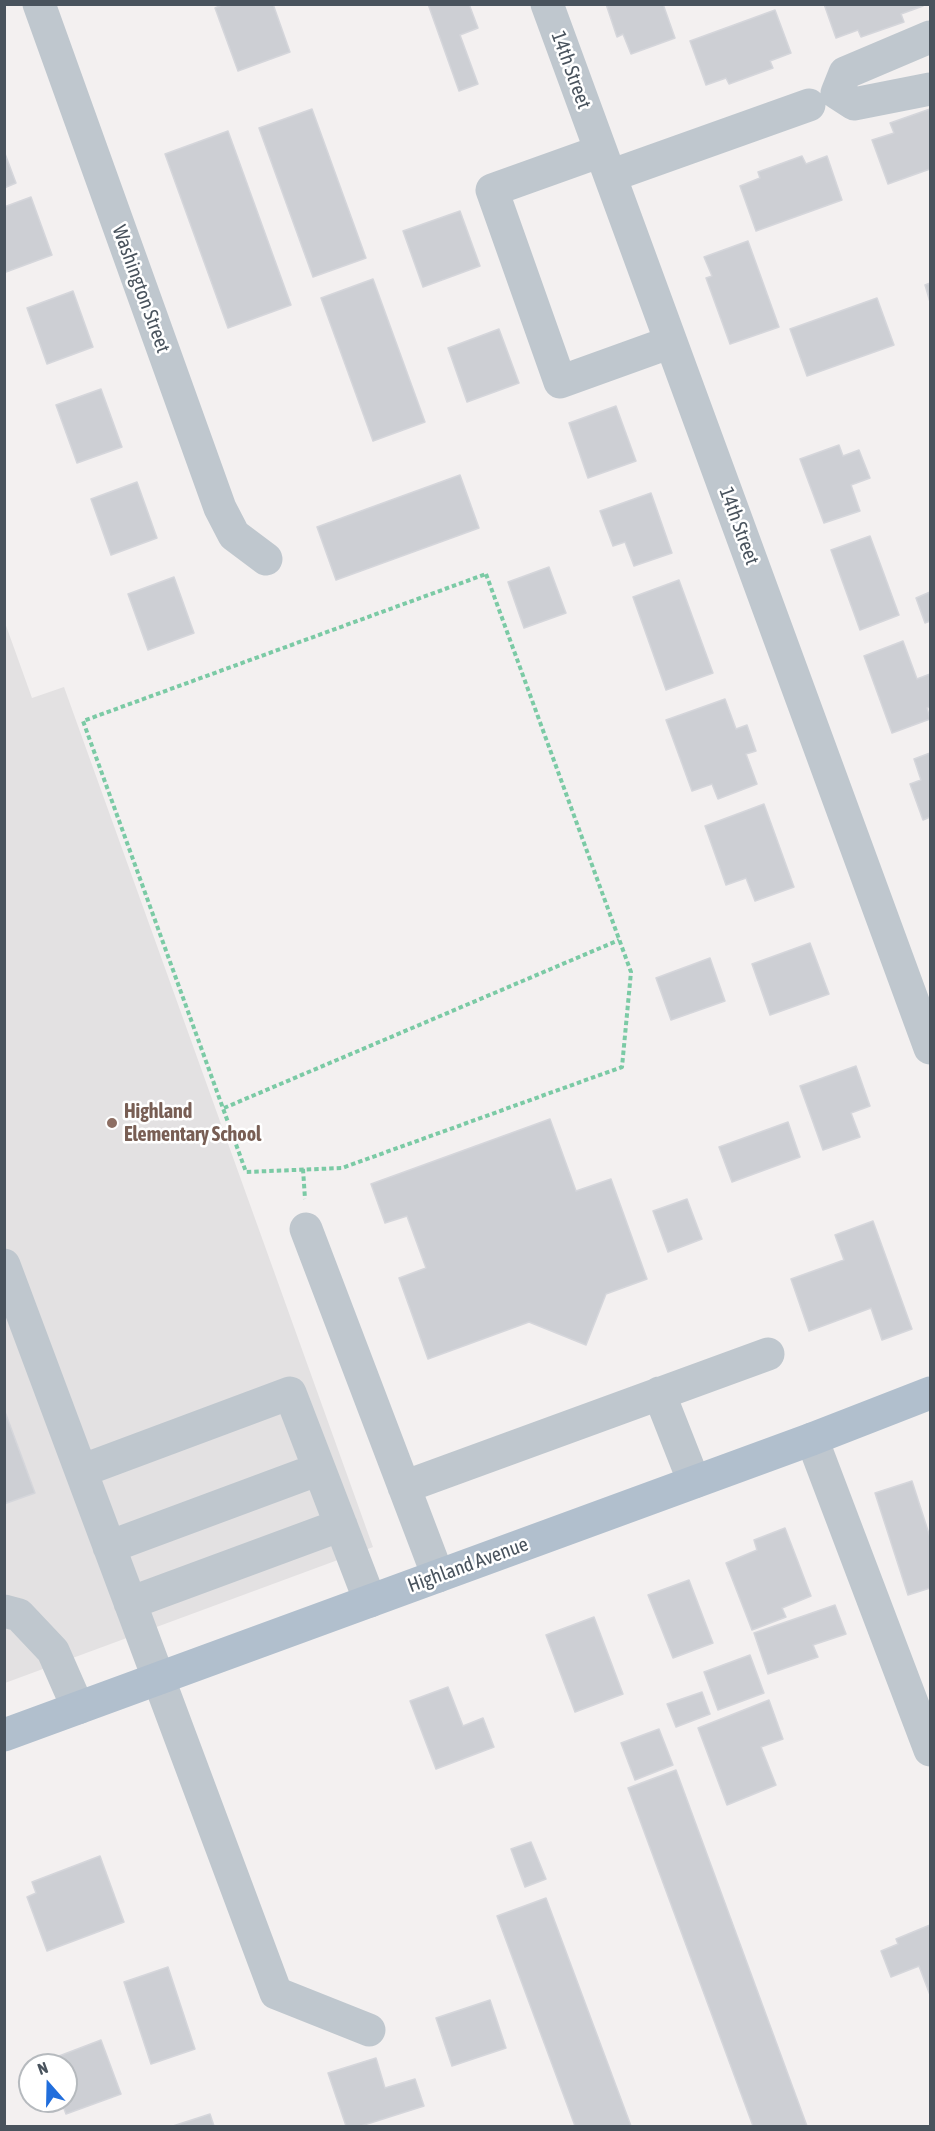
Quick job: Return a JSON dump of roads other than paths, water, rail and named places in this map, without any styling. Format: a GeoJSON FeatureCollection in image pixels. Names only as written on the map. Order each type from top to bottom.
{"type":"FeatureCollection","features":[{"type":"Feature","properties":{"kind":"main road","name":"Highland Avenue"},"geometry":{"type":"LineString","coordinates":[[4,1735],[812,1439],[930,1393]]}},
{"type":"Feature","properties":{"kind":"street","name":"Washington Street"},"geometry":{"type":"LineString","coordinates":[[39,4],[220,508],[234,535],[266,559]]}},
{"type":"Feature","properties":{"kind":"street","name":"14th Street"},"geometry":{"type":"LineString","coordinates":[[547,4],[930,1048]]}},
{"type":"Feature","properties":{"kind":"street"},"geometry":{"type":"LineString","coordinates":[[930,37],[845,73],[837,93],[855,104],[930,89]]}},
{"type":"Feature","properties":{"kind":"street"},"geometry":{"type":"LineString","coordinates":[[671,342],[560,382],[492,190],[605,163],[809,105]]}},
{"type":"Feature","properties":{"kind":"street"},"geometry":{"type":"LineString","coordinates":[[306,1229],[438,1576]]}},
{"type":"Feature","properties":{"kind":"street"},"geometry":{"type":"LineString","coordinates":[[4,1265],[276,1993],[369,2030]]}},
{"type":"Feature","properties":{"kind":"street"},"geometry":{"type":"LineString","coordinates":[[404,1487],[768,1354]]}},
{"type":"Feature","properties":{"kind":"street"},"geometry":{"type":"LineString","coordinates":[[81,1471],[290,1393],[370,1601]]}},
{"type":"Feature","properties":{"kind":"street"},"geometry":{"type":"LineString","coordinates":[[659,1393],[693,1482]]}},
{"type":"Feature","properties":{"kind":"street"},"geometry":{"type":"LineString","coordinates":[[812,1439],[930,1750]]}},
{"type":"Feature","properties":{"kind":"street"},"geometry":{"type":"LineString","coordinates":[[109,1547],[319,1469]]}},
{"type":"Feature","properties":{"kind":"street"},"geometry":{"type":"LineString","coordinates":[[130,1603],[341,1525]]}},
{"type":"Feature","properties":{"kind":"street"},"geometry":{"type":"LineString","coordinates":[[4,1611],[19,1615],[53,1651],[78,1708]]}},
{"type":"Feature","properties":{"kind":"place","name":"Highland Elementary School"},"geometry":{"type":"Point","coordinates":[112,1123]}}]}
